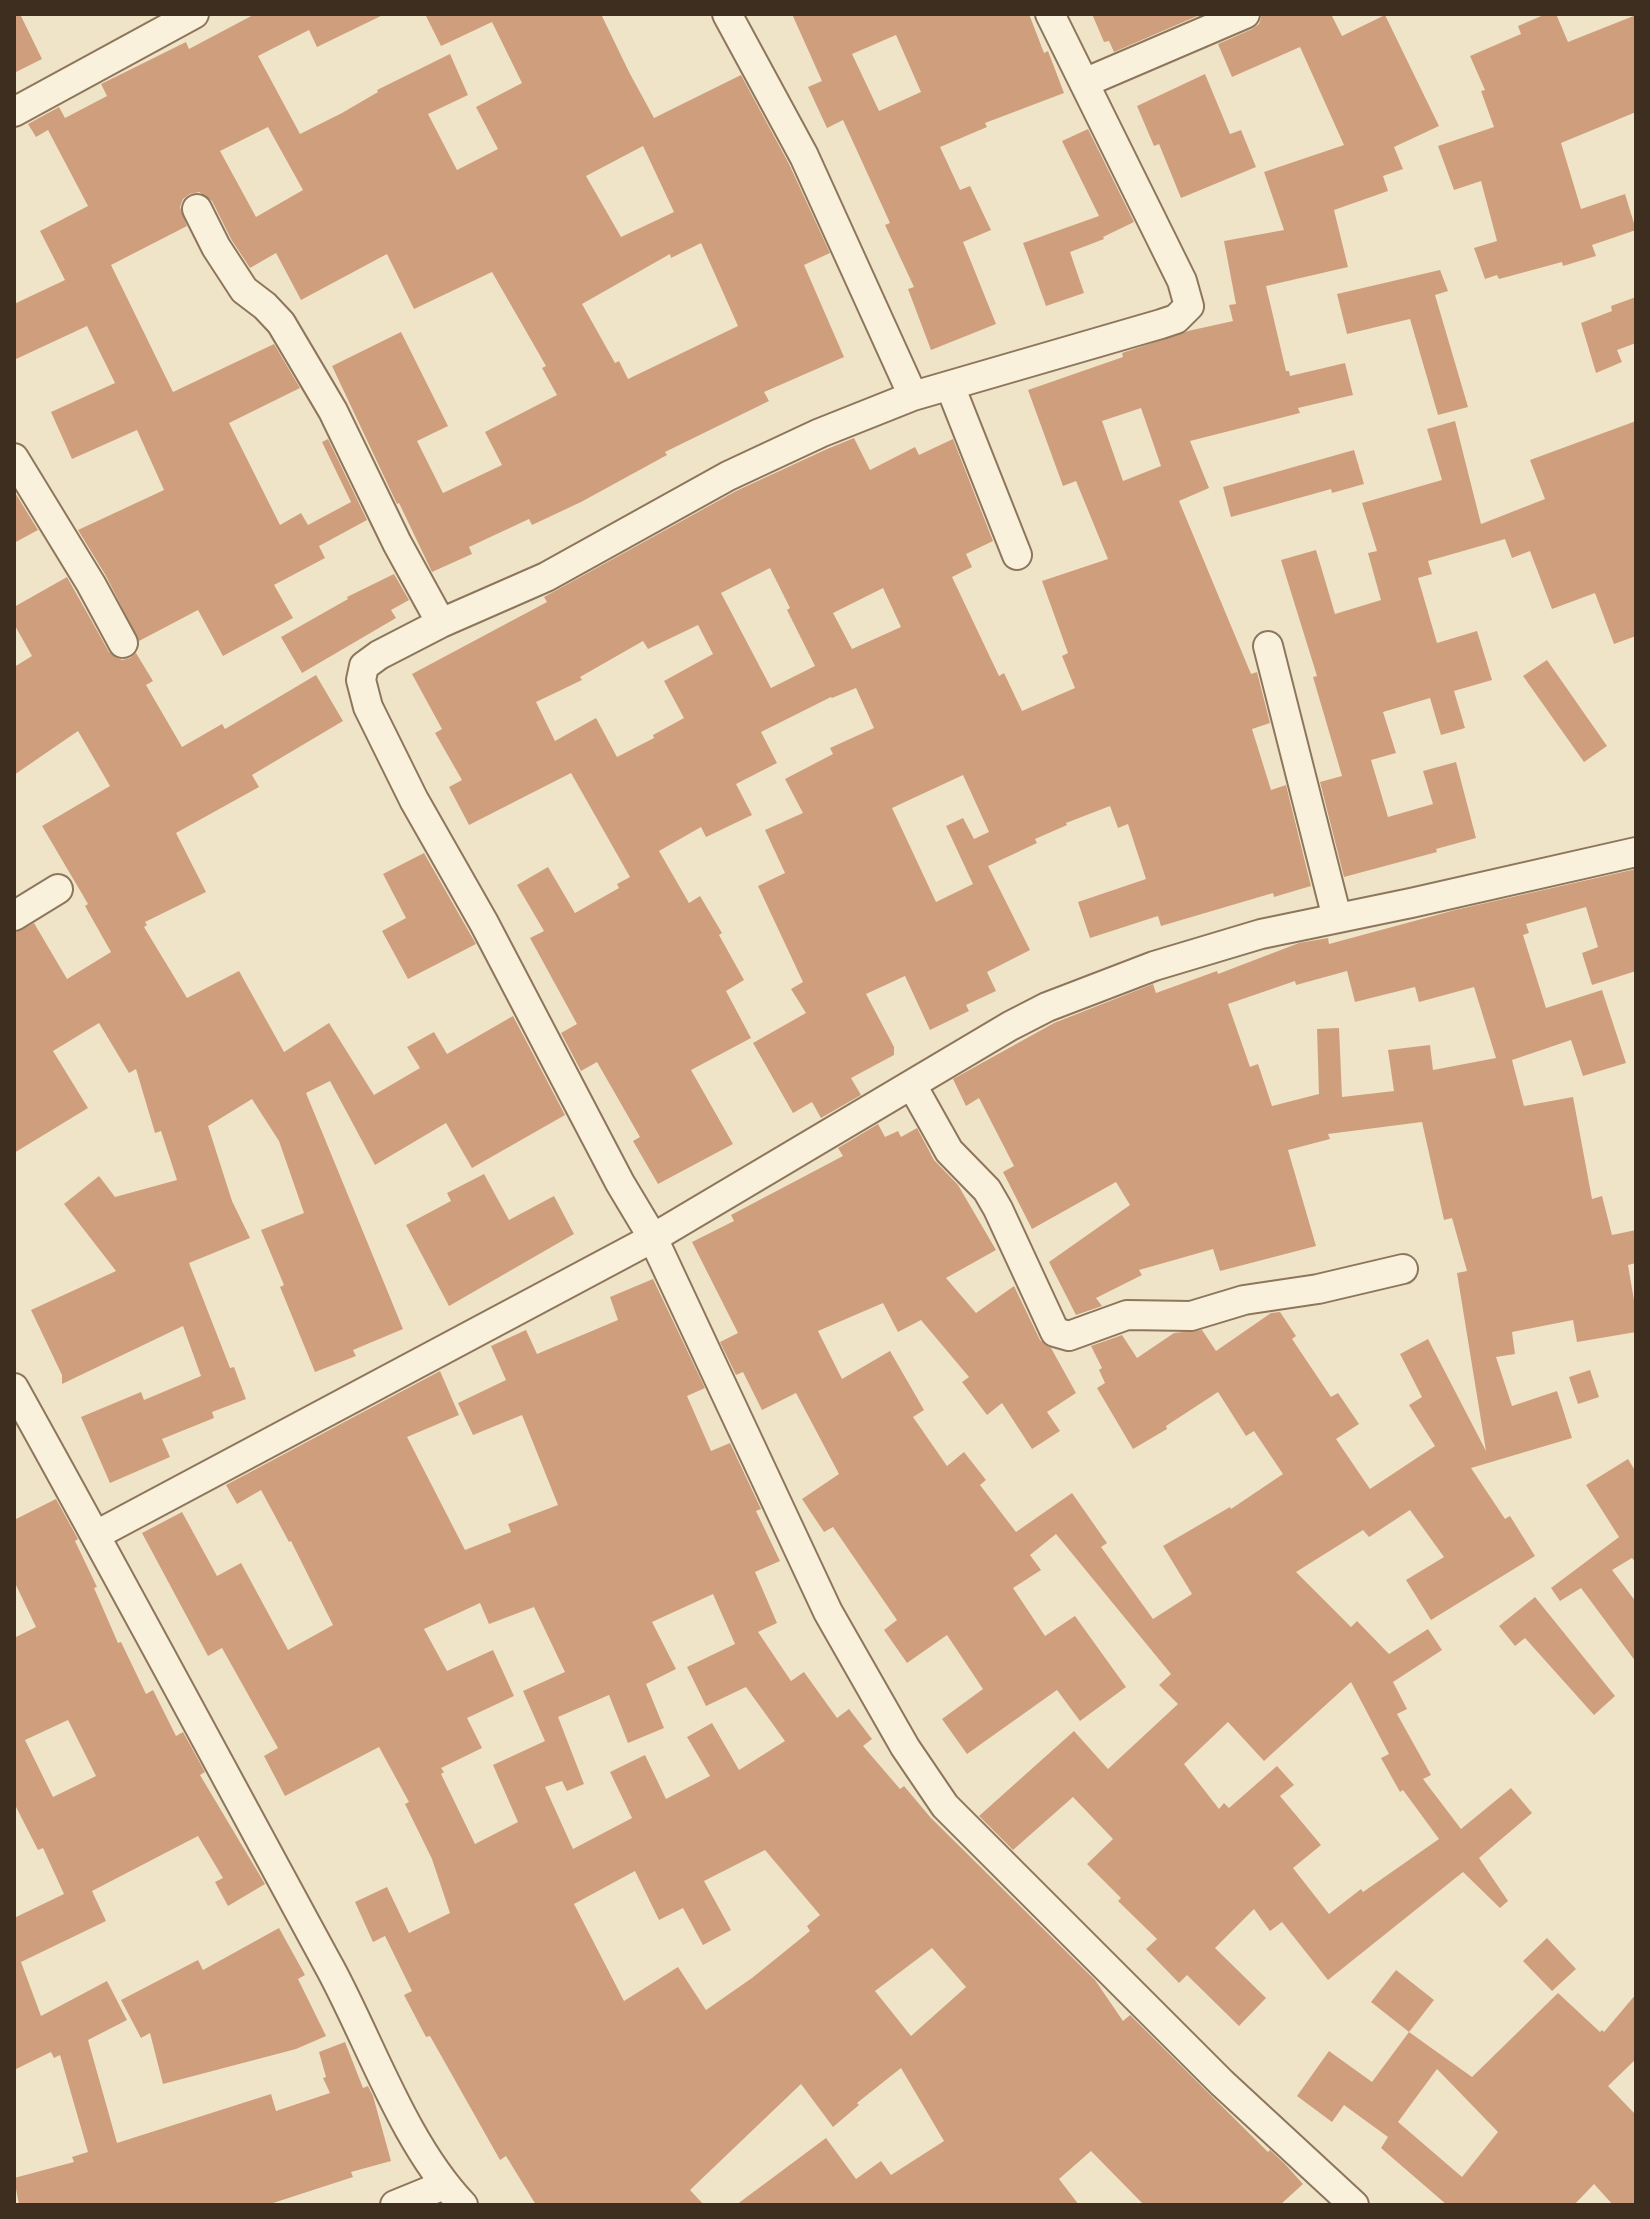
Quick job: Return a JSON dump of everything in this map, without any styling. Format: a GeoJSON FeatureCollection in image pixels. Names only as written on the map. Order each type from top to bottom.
{"type":"FeatureCollection","features":[{"type":"Feature","properties":{"kind":"street"},"geometry":{"type":"LineString","coordinates":[[14,112],[194,14]]}},
{"type":"Feature","properties":{"kind":"street"},"geometry":{"type":"LineString","coordinates":[[727,14],[804,156],[913,396]]}},
{"type":"Feature","properties":{"kind":"street"},"geometry":{"type":"LineString","coordinates":[[1050,14],[1182,281],[1189,306],[1176,319],[913,396],[820,433],[728,476],[546,577],[441,623],[379,655],[364,666],[361,680],[368,707],[414,800],[484,923],[620,1183],[653,1238],[828,1612],[905,1747],[945,1806],[1222,2083],[1354,2205]]}},
{"type":"Feature","properties":{"kind":"street"},"geometry":{"type":"LineString","coordinates":[[1084,83],[1245,14]]}},
{"type":"Feature","properties":{"kind":"street"},"geometry":{"type":"LineString","coordinates":[[197,209],[216,247],[244,290],[265,306],[288,336],[333,411],[397,543],[441,623]]}},
{"type":"Feature","properties":{"kind":"street"},"geometry":{"type":"LineString","coordinates":[[950,386],[1017,555]]}},
{"type":"Feature","properties":{"kind":"street"},"geometry":{"type":"LineString","coordinates":[[14,458],[123,643]]}},
{"type":"Feature","properties":{"kind":"street"},"geometry":{"type":"LineString","coordinates":[[1268,646],[1337,918]]}},
{"type":"Feature","properties":{"kind":"street"},"geometry":{"type":"LineString","coordinates":[[96,1535],[653,1238],[1010,1026],[1057,1003],[1154,966],[1261,934],[1636,852]]}},
{"type":"Feature","properties":{"kind":"street"},"geometry":{"type":"LineString","coordinates":[[14,916],[58,889]]}},
{"type":"Feature","properties":{"kind":"street"},"geometry":{"type":"LineString","coordinates":[[912,1085],[949,1151],[987,1190],[1055,1332],[1062,1335],[1069,1336],[1127,1315],[1191,1316],[1244,1300],[1318,1289],[1403,1269]]}},
{"type":"Feature","properties":{"kind":"street"},"geometry":{"type":"LineString","coordinates":[[14,1388],[347,2000],[410,2130],[444,2185],[463,2205]]}},
{"type":"Feature","properties":{"kind":"street"},"geometry":{"type":"LineString","coordinates":[[395,2205],[444,2185]]}},
{"type":"Feature","properties":{"kind":"building"},"geometry":{"type":"Polygon","coordinates":[[[14,14],[20,14],[42,59],[14,73],[14,14]]]}},
{"type":"Feature","properties":{"kind":"building"},"geometry":{"type":"Polygon","coordinates":[[[255,14],[385,14],[317,47],[309,30],[258,56],[300,134],[342,113],[377,90],[450,54],[468,95],[428,114],[457,170],[498,149],[476,107],[522,83],[492,22],[441,46],[425,14],[601,14],[654,118],[741,75],[789,164],[830,253],[804,265],[844,357],[764,392],[769,401],[665,452],[667,455],[581,502],[532,525],[529,519],[469,547],[472,554],[432,572],[332,366],[401,332],[448,426],[417,441],[443,493],[502,465],[485,432],[557,395],[542,368],[546,366],[492,272],[414,309],[387,254],[301,300],[276,253],[250,268],[212,201],[199,192],[190,194],[183,199],[180,207],[187,226],[111,265],[173,392],[274,344],[300,388],[229,423],[280,525],[301,513],[308,525],[351,502],[322,442],[328,439],[367,520],[319,546],[325,558],[274,585],[293,618],[223,656],[198,610],[139,641],[78,530],[164,490],[137,430],[72,459],[51,412],[115,383],[87,326],[14,360],[14,304],[65,280],[40,231],[88,206],[48,130],[36,137],[28,124],[59,107],[65,118],[107,96],[101,84],[186,42],[189,49],[255,14]],[[268,127],[220,151],[256,217],[303,190],[268,127]],[[643,146],[586,176],[621,237],[674,212],[643,146]],[[701,243],[671,258],[670,254],[582,304],[615,363],[619,361],[628,379],[738,326],[701,243]]]}},
{"type":"Feature","properties":{"kind":"building"},"geometry":{"type":"Polygon","coordinates":[[[792,14],[1029,14],[1064,93],[985,123],[987,127],[940,147],[960,190],[970,186],[991,230],[963,242],[996,324],[931,350],[908,289],[914,287],[885,225],[890,223],[843,120],[827,128],[808,87],[822,81],[792,14]],[[896,35],[852,54],[879,111],[921,92],[896,35]]]}},
{"type":"Feature","properties":{"kind":"building"},"geometry":{"type":"Polygon","coordinates":[[[1092,14],[1202,14],[1114,52],[1109,41],[1104,42],[1092,14]]]}},
{"type":"Feature","properties":{"kind":"building"},"geometry":{"type":"Polygon","coordinates":[[[1262,14],[1331,14],[1342,36],[1385,15],[1439,126],[1394,147],[1403,169],[1383,176],[1388,191],[1334,210],[1348,267],[1266,286],[1286,371],[1290,376],[1345,363],[1353,395],[1298,408],[1300,413],[1190,441],[1209,488],[1179,501],[1251,674],[1257,672],[1270,723],[1252,729],[1271,790],[1286,785],[1311,886],[1274,897],[1273,893],[1161,926],[1158,916],[1090,938],[1078,902],[1146,879],[1128,824],[1118,828],[1110,806],[1066,823],[1035,839],[1037,843],[988,866],[1030,950],[987,972],[996,991],[966,1005],[969,1011],[930,1030],[905,976],[866,994],[894,1047],[894,1055],[851,1078],[861,1095],[821,1118],[812,1102],[793,1113],[753,1043],[806,1013],[791,989],[803,982],[758,886],[785,873],[765,830],[803,813],[785,779],[833,754],[830,748],[874,728],[856,688],[831,697],[761,732],[777,763],[736,784],[752,815],[706,837],[701,827],[659,851],[689,903],[700,896],[722,933],[719,935],[744,980],[726,991],[751,1038],[691,1070],[733,1144],[658,1184],[633,1141],[640,1137],[597,1062],[581,1071],[561,1033],[577,1024],[530,938],[544,931],[517,885],[548,867],[575,913],[619,888],[617,884],[630,877],[571,773],[469,825],[449,787],[462,780],[435,733],[442,729],[412,674],[547,602],[544,597],[736,491],[827,449],[854,438],[870,470],[915,447],[919,455],[953,439],[993,541],[966,554],[972,567],[952,577],[999,676],[1004,673],[1022,711],[1075,688],[1062,656],[1068,653],[1042,581],[1108,559],[1076,481],[1063,486],[1028,390],[1123,357],[1122,353],[1188,331],[1233,321],[1229,305],[1236,304],[1224,241],[1284,230],[1264,172],[1344,145],[1300,47],[1232,77],[1218,44],[1259,24],[1262,14]],[[1141,408],[1102,421],[1123,481],[1161,466],[1141,408]],[[770,568],[721,593],[771,688],[815,666],[770,568]],[[883,588],[833,613],[852,649],[901,627],[883,588]],[[698,625],[648,649],[643,641],[580,677],[582,680],[536,702],[555,741],[596,718],[617,757],[684,718],[664,681],[713,654],[698,625]],[[963,775],[892,808],[936,902],[973,884],[946,826],[963,818],[974,839],[989,832],[963,775]]]}},
{"type":"Feature","properties":{"kind":"building"},"geometry":{"type":"Polygon","coordinates":[[[1546,14],[1556,14],[1568,42],[1636,15],[1636,112],[1561,143],[1581,209],[1625,194],[1636,230],[1592,245],[1596,256],[1563,266],[1562,262],[1499,279],[1497,275],[1485,279],[1474,248],[1497,241],[1481,181],[1454,190],[1438,146],[1494,127],[1481,91],[1485,90],[1470,56],[1521,34],[1518,26],[1546,14]]]}},
{"type":"Feature","properties":{"kind":"building"},"geometry":{"type":"Polygon","coordinates":[[[1205,74],[1230,134],[1241,130],[1256,167],[1181,198],[1159,144],[1154,146],[1137,106],[1205,74]]]}},
{"type":"Feature","properties":{"kind":"building"},"geometry":{"type":"Polygon","coordinates":[[[1088,129],[1134,222],[1104,239],[1070,252],[1084,293],[1046,306],[1023,243],[1099,216],[1062,141],[1088,129]]]}},
{"type":"Feature","properties":{"kind":"building"},"geometry":{"type":"Polygon","coordinates":[[[1440,270],[1448,291],[1435,295],[1468,407],[1438,415],[1410,319],[1347,334],[1337,294],[1440,270]]]}},
{"type":"Feature","properties":{"kind":"building"},"geometry":{"type":"Polygon","coordinates":[[[1636,297],[1636,343],[1617,350],[1622,362],[1596,373],[1581,323],[1612,311],[1611,306],[1636,297]]]}},
{"type":"Feature","properties":{"kind":"building"},"geometry":{"type":"Polygon","coordinates":[[[1455,421],[1481,524],[1545,499],[1530,460],[1636,421],[1636,636],[1614,644],[1595,593],[1552,609],[1530,551],[1512,558],[1505,539],[1428,561],[1432,574],[1418,578],[1437,643],[1477,631],[1492,680],[1454,691],[1465,728],[1441,735],[1430,698],[1383,712],[1396,753],[1371,760],[1388,817],[1433,804],[1423,771],[1456,762],[1476,838],[1344,877],[1320,782],[1342,776],[1313,677],[1317,676],[1281,560],[1316,550],[1335,614],[1381,600],[1368,553],[1377,551],[1362,503],[1442,480],[1427,429],[1455,421]]]}},
{"type":"Feature","properties":{"kind":"building"},"geometry":{"type":"Polygon","coordinates":[[[1354,450],[1364,484],[1332,493],[1331,489],[1231,517],[1223,487],[1354,450]]]}},
{"type":"Feature","properties":{"kind":"building"},"geometry":{"type":"Polygon","coordinates":[[[14,491],[38,530],[14,543],[14,491]]]}},
{"type":"Feature","properties":{"kind":"building"},"geometry":{"type":"Polygon","coordinates":[[[394,574],[409,600],[391,610],[396,618],[302,673],[281,637],[347,597],[394,574]]]}},
{"type":"Feature","properties":{"kind":"building"},"geometry":{"type":"Polygon","coordinates":[[[67,577],[109,652],[122,660],[136,653],[153,681],[146,685],[182,747],[222,724],[225,729],[316,675],[343,721],[252,775],[259,787],[176,833],[206,892],[145,922],[147,925],[144,927],[187,998],[239,971],[284,1052],[329,1023],[374,1095],[420,1068],[407,1047],[434,1032],[447,1054],[513,1016],[565,1115],[472,1168],[446,1123],[375,1165],[330,1081],[306,1093],[403,1329],[353,1350],[356,1356],[315,1372],[280,1287],[284,1285],[261,1230],[304,1213],[279,1141],[252,1099],[208,1126],[232,1201],[250,1238],[189,1263],[230,1368],[234,1367],[246,1399],[212,1412],[214,1418],[162,1439],[170,1457],[110,1483],[81,1417],[141,1392],[144,1400],[201,1376],[183,1326],[62,1384],[62,1375],[31,1310],[116,1271],[64,1204],[99,1176],[115,1197],[177,1180],[161,1131],[155,1133],[136,1069],[129,1073],[99,1023],[53,1051],[88,1108],[14,1153],[14,933],[34,923],[67,979],[111,952],[85,906],[88,904],[42,826],[110,786],[78,731],[14,775],[14,667],[32,656],[14,624],[14,607],[67,577]]]}},
{"type":"Feature","properties":{"kind":"building"},"geometry":{"type":"Polygon","coordinates":[[[1547,660],[1607,746],[1584,762],[1523,676],[1547,660]]]}},
{"type":"Feature","properties":{"kind":"building"},"geometry":{"type":"Polygon","coordinates":[[[424,853],[476,944],[408,979],[382,931],[406,918],[383,874],[424,853]]]}},
{"type":"Feature","properties":{"kind":"building"},"geometry":{"type":"Polygon","coordinates":[[[1636,869],[1636,971],[1592,985],[1582,953],[1598,947],[1586,907],[1526,924],[1529,933],[1523,935],[1546,1008],[1602,990],[1626,1063],[1583,1076],[1571,1040],[1512,1060],[1524,1106],[1573,1097],[1592,1199],[1602,1196],[1612,1235],[1636,1230],[1636,1263],[1628,1265],[1636,1332],[1577,1342],[1573,1320],[1512,1332],[1515,1354],[1496,1357],[1512,1406],[1557,1391],[1572,1438],[1471,1468],[1505,1519],[1510,1516],[1535,1556],[1431,1620],[1406,1580],[1444,1557],[1410,1510],[1369,1537],[1363,1530],[1296,1572],[1351,1627],[1357,1621],[1389,1654],[1428,1629],[1442,1650],[1393,1682],[1407,1709],[1397,1714],[1431,1775],[1423,1779],[1461,1829],[1511,1788],[1532,1813],[1479,1858],[1508,1901],[1500,1908],[1463,1872],[1328,1980],[1282,1922],[1270,1931],[1254,1909],[1215,1948],[1266,1998],[1239,2026],[1187,1975],[1179,1983],[1146,1949],[1157,1939],[1118,1901],[1121,1898],[1087,1864],[1113,1839],[1073,1797],[1013,1850],[979,1816],[1074,1731],[1108,1769],[1178,1704],[1159,1685],[1171,1674],[1056,1534],[1030,1555],[1041,1570],[1013,1588],[1045,1636],[1075,1616],[1126,1687],[1080,1721],[1057,1690],[967,1754],[942,1719],[983,1689],[947,1635],[907,1663],[884,1630],[897,1620],[833,1527],[824,1532],[802,1499],[839,1474],[796,1393],[762,1410],[743,1372],[736,1375],[720,1342],[738,1333],[692,1242],[734,1221],[731,1215],[843,1156],[838,1148],[878,1124],[885,1137],[898,1131],[901,1137],[917,1128],[934,1160],[958,1185],[996,1250],[946,1278],[976,1313],[1014,1286],[1040,1340],[1051,1348],[1076,1393],[1047,1412],[1060,1431],[1032,1449],[1002,1403],[987,1415],[962,1382],[969,1377],[921,1320],[898,1332],[883,1303],[818,1331],[842,1379],[890,1351],[924,1410],[913,1417],[947,1466],[964,1452],[986,1480],[980,1485],[1016,1532],[1072,1493],[1107,1543],[1101,1547],[1153,1619],[1192,1594],[1163,1546],[1231,1509],[1283,1474],[1254,1431],[1246,1436],[1218,1392],[1133,1449],[1097,1388],[1105,1383],[1099,1370],[1102,1368],[1091,1346],[1122,1335],[1137,1358],[1174,1333],[1202,1330],[1216,1351],[1271,1313],[1280,1312],[1296,1336],[1292,1339],[1331,1397],[1338,1393],[1359,1424],[1336,1439],[1370,1489],[1435,1446],[1409,1405],[1422,1397],[1400,1354],[1428,1339],[1486,1451],[1457,1273],[1467,1271],[1452,1218],[1444,1220],[1422,1122],[1328,1134],[1330,1139],[1288,1150],[1316,1246],[1220,1271],[1213,1249],[1139,1270],[1142,1275],[1096,1298],[1102,1306],[1076,1315],[1049,1262],[1130,1205],[1116,1182],[1032,1229],[1003,1172],[1014,1166],[979,1098],[966,1106],[953,1079],[1054,1023],[1153,984],[1156,993],[1217,971],[1218,974],[1299,943],[1328,938],[1329,944],[1455,910],[1636,869]],[[1347,971],[1296,985],[1295,981],[1228,1004],[1250,1067],[1258,1064],[1272,1106],[1319,1094],[1317,1029],[1339,1028],[1342,1097],[1394,1091],[1388,1050],[1430,1045],[1433,1070],[1496,1058],[1474,987],[1419,1002],[1415,987],[1355,1002],[1347,971]],[[1351,1682],[1264,1761],[1228,1722],[1184,1764],[1219,1809],[1224,1803],[1229,1808],[1277,1766],[1294,1785],[1280,1796],[1321,1845],[1293,1868],[1329,1914],[1361,1889],[1363,1892],[1439,1839],[1403,1790],[1400,1792],[1381,1758],[1389,1754],[1351,1682]]]}},
{"type":"Feature","properties":{"kind":"building"},"geometry":{"type":"Polygon","coordinates":[[[484,1174],[509,1220],[554,1196],[574,1234],[449,1306],[406,1225],[451,1201],[447,1193],[484,1174]]]}},
{"type":"Feature","properties":{"kind":"building"},"geometry":{"type":"Polygon","coordinates":[[[653,1279],[705,1388],[687,1396],[711,1451],[730,1443],[761,1509],[756,1511],[780,1561],[755,1572],[777,1623],[758,1632],[791,1681],[804,1672],[837,1718],[849,1709],[872,1739],[863,1746],[900,1789],[904,1786],[931,1818],[1095,1980],[1123,2021],[1130,2015],[1268,2152],[1270,2150],[1285,2164],[1303,2184],[1280,2205],[1144,2205],[1091,2151],[1059,2179],[1079,2205],[736,2205],[826,2138],[856,2179],[881,2161],[891,2175],[944,2141],[901,2068],[833,2127],[801,2084],[690,2190],[704,2205],[536,2205],[506,2156],[500,2160],[404,1995],[412,1991],[385,1936],[373,1942],[355,1902],[387,1887],[409,1933],[450,1913],[432,1859],[405,1804],[409,1802],[379,1747],[285,1796],[264,1756],[278,1748],[222,1648],[208,1656],[142,1533],[182,1512],[217,1576],[241,1563],[288,1650],[333,1625],[291,1541],[261,1490],[237,1504],[226,1485],[440,1371],[459,1415],[407,1437],[465,1550],[511,1532],[508,1524],[558,1505],[522,1415],[473,1435],[458,1403],[506,1380],[491,1346],[526,1330],[537,1354],[618,1320],[610,1297],[653,1279]],[[713,1594],[652,1622],[676,1669],[646,1684],[664,1728],[628,1743],[609,1695],[558,1717],[584,1784],[567,1791],[562,1781],[545,1787],[573,1849],[632,1818],[610,1772],[645,1755],[666,1799],[710,1776],[687,1737],[712,1723],[739,1770],[785,1741],[746,1687],[706,1706],[687,1667],[735,1644],[713,1594]],[[480,1603],[424,1629],[447,1671],[493,1650],[514,1696],[467,1718],[482,1748],[441,1768],[444,1772],[441,1774],[475,1844],[518,1822],[493,1765],[545,1741],[523,1691],[565,1672],[534,1607],[489,1624],[480,1603]],[[765,1850],[704,1881],[731,1930],[703,1945],[683,1908],[659,1920],[635,1871],[574,1904],[624,2001],[678,1967],[706,2010],[810,1931],[807,1926],[820,1915],[765,1850]],[[932,1948],[875,1991],[911,2036],[966,1987],[932,1948]]]}},
{"type":"Feature","properties":{"kind":"building"},"geometry":{"type":"Polygon","coordinates":[[[1590,1370],[1599,1397],[1578,1404],[1569,1377],[1590,1370]]]}},
{"type":"Feature","properties":{"kind":"building"},"geometry":{"type":"Polygon","coordinates":[[[1628,1459],[1636,1472],[1636,1563],[1632,1558],[1612,1570],[1636,1602],[1636,1662],[1581,1588],[1560,1601],[1551,1588],[1619,1537],[1586,1485],[1628,1459]]]}},
{"type":"Feature","properties":{"kind":"building"},"geometry":{"type":"Polygon","coordinates":[[[56,1499],[78,1539],[75,1541],[97,1587],[94,1588],[118,1643],[121,1642],[146,1694],[153,1690],[176,1736],[183,1732],[205,1772],[200,1775],[265,1884],[228,1906],[215,1882],[223,1878],[198,1836],[92,1891],[106,1921],[21,1962],[41,2016],[107,1981],[127,2020],[88,2040],[117,2143],[271,2094],[276,2111],[330,2093],[323,2078],[326,2077],[319,2052],[345,2042],[363,2088],[368,2086],[373,2096],[391,2161],[351,2172],[353,2177],[267,2205],[19,2205],[14,2178],[74,2162],[72,2157],[88,2152],[60,2055],[54,2058],[51,2052],[14,2070],[14,1918],[64,1894],[43,1848],[38,1850],[14,1803],[14,1638],[36,1627],[14,1581],[14,1520],[56,1499]],[[68,1720],[25,1740],[53,1797],[96,1776],[68,1720]]]}},
{"type":"Feature","properties":{"kind":"building"},"geometry":{"type":"Polygon","coordinates":[[[1535,1597],[1615,1696],[1594,1715],[1525,1638],[1515,1646],[1499,1626],[1535,1597]]]}},
{"type":"Feature","properties":{"kind":"building"},"geometry":{"type":"Polygon","coordinates":[[[279,1928],[305,1975],[298,1979],[326,2036],[296,2049],[163,2084],[150,2033],[141,2038],[121,2000],[198,1960],[203,1970],[279,1928]]]}},
{"type":"Feature","properties":{"kind":"building"},"geometry":{"type":"Polygon","coordinates":[[[1547,1938],[1576,1969],[1552,1991],[1523,1961],[1547,1938]]]}},
{"type":"Feature","properties":{"kind":"building"},"geometry":{"type":"Polygon","coordinates":[[[1396,1970],[1434,2000],[1409,2032],[1371,2002],[1396,1970]]]}},
{"type":"Feature","properties":{"kind":"building"},"geometry":{"type":"Polygon","coordinates":[[[1558,1993],[1600,2032],[1604,2032],[1636,1994],[1636,2059],[1608,2086],[1636,2115],[1636,2205],[1613,2205],[1594,2184],[1574,2205],[1447,2205],[1381,2148],[1388,2137],[1344,2105],[1332,2122],[1297,2096],[1329,2051],[1372,2082],[1409,2032],[1472,2077],[1558,1993]],[[1437,2069],[1398,2122],[1462,2177],[1498,2132],[1437,2069]]]}}]}
